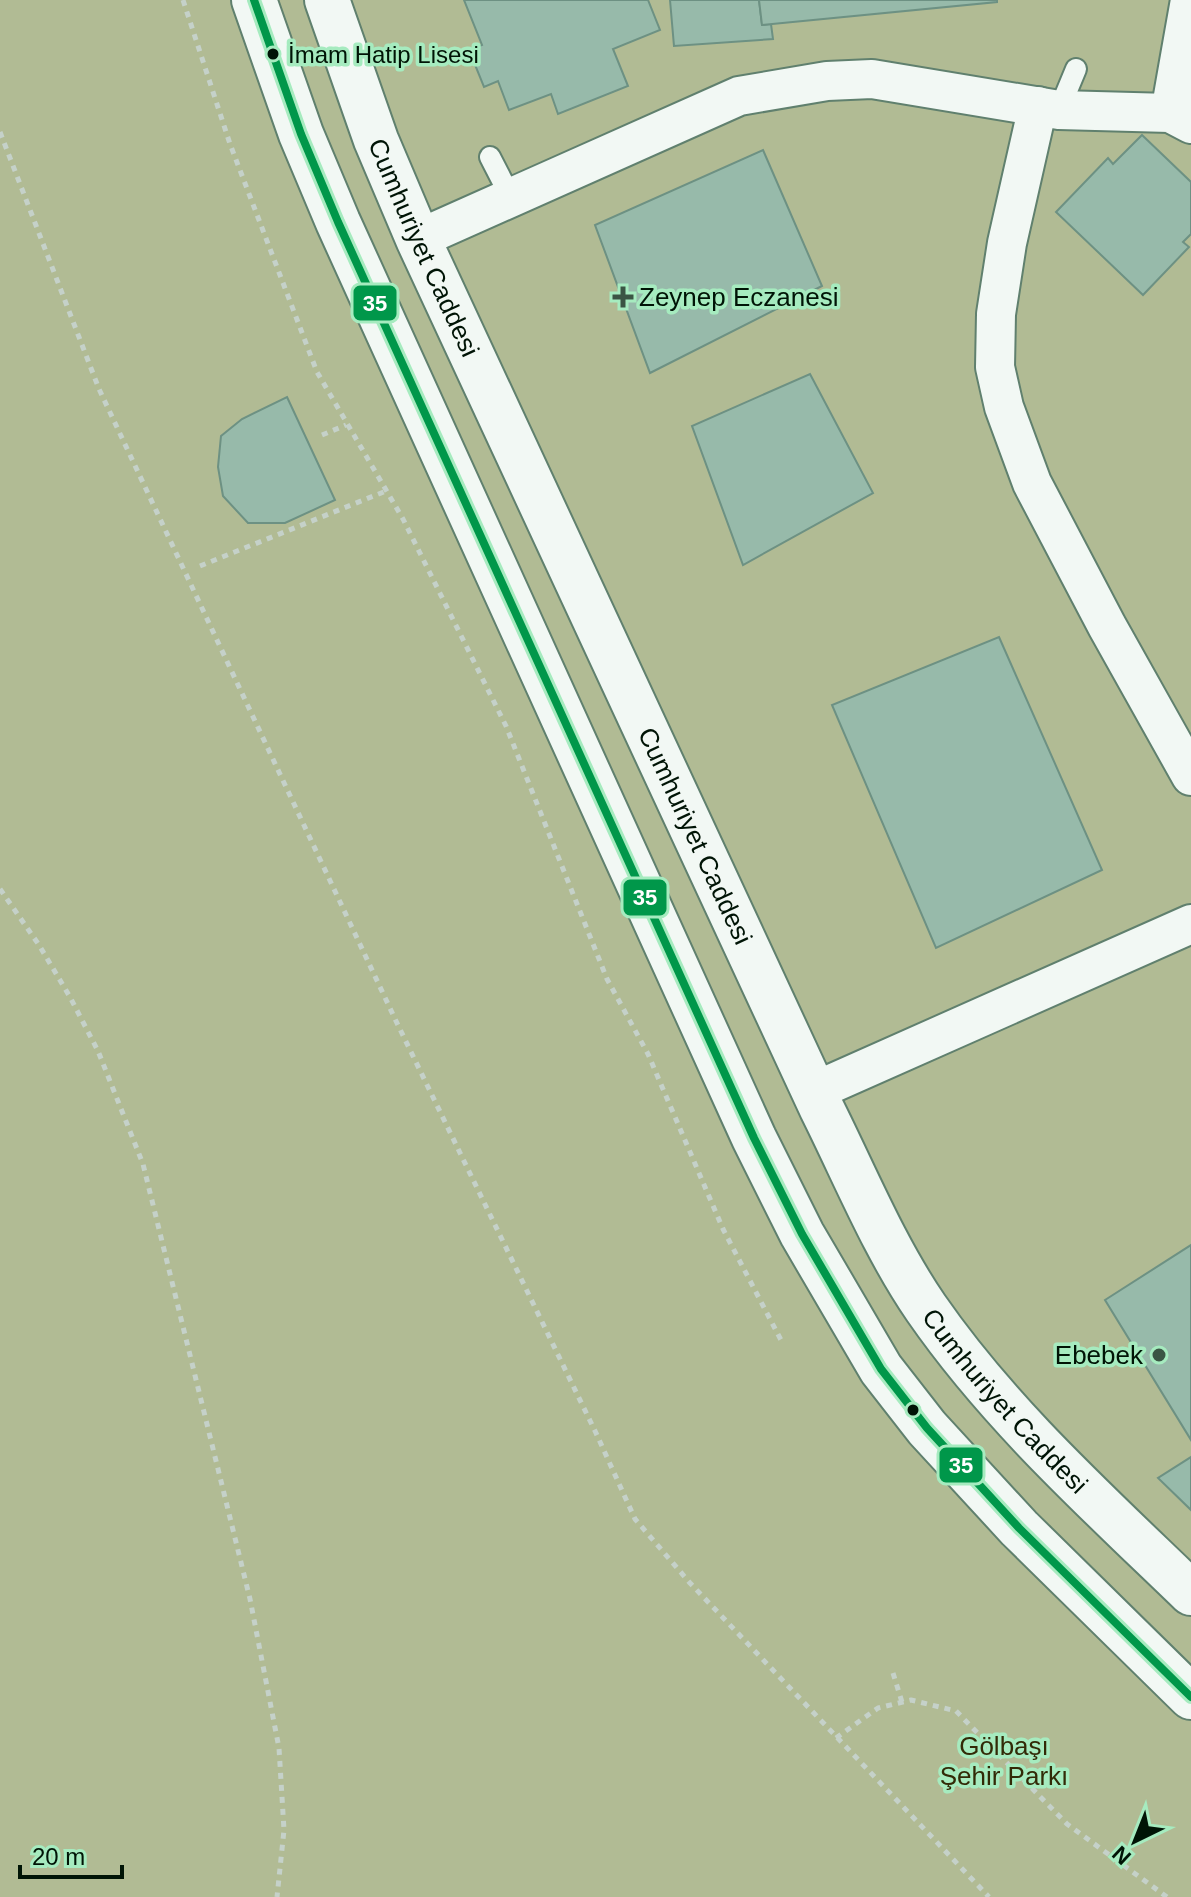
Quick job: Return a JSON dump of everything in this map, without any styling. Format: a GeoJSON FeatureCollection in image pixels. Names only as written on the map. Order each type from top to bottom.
{"type":"FeatureCollection","features":[{"type":"Feature","properties":{"kind":"main road"},"geometry":{"type":"LineString","coordinates":[[254,0],[301,134],[338,222],[754,1138],[802,1234],[881,1369],[927,1428],[1019,1528],[1191,1697]]}},
{"type":"Feature","properties":{"kind":"main road","name":"Cumhuriyet Caddesi"},"geometry":{"type":"LineString","coordinates":[[327,0],[371,126],[418,239],[893,1252],[924,1305],[951,1342],[1056,1462],[1191,1593]]}},
{"type":"Feature","properties":{"kind":"street"},"geometry":{"type":"LineString","coordinates":[[418,239],[739,96],[827,81],[872,79],[1048,108],[1180,119],[1190,0]]}},
{"type":"Feature","properties":{"kind":"street"},"geometry":{"type":"LineString","coordinates":[[1048,108],[1007,243],[996,314],[995,367],[1004,407],[1032,483],[1191,776]]}},
{"type":"Feature","properties":{"kind":"street"},"geometry":{"type":"LineString","coordinates":[[815,1091],[1191,924]]}},
{"type":"Feature","properties":{"kind":"lane"},"geometry":{"type":"LineString","coordinates":[[1048,108],[1076,69]]}},
{"type":"Feature","properties":{"kind":"lane"},"geometry":{"type":"LineString","coordinates":[[490,157],[511,198]]}},
{"type":"Feature","properties":{"kind":"path"},"geometry":{"type":"LineString","coordinates":[[183,0],[230,144],[317,372],[403,519],[506,726],[607,979],[648,1054],[723,1229],[782,1342]]}},
{"type":"Feature","properties":{"kind":"path"},"geometry":{"type":"LineString","coordinates":[[0,132],[99,389],[396,1021],[635,1519],[690,1583],[989,1897]]}},
{"type":"Feature","properties":{"kind":"path"},"geometry":{"type":"LineString","coordinates":[[322,435],[346,425]]}},
{"type":"Feature","properties":{"kind":"path"},"geometry":{"type":"LineString","coordinates":[[200,566],[386,491]]}},
{"type":"Feature","properties":{"kind":"path"},"geometry":{"type":"LineString","coordinates":[[0,889],[39,945],[77,1010],[116,1092],[143,1164],[250,1599],[279,1748],[284,1830],[277,1897]]}},
{"type":"Feature","properties":{"kind":"path"},"geometry":{"type":"LineString","coordinates":[[893,1673],[902,1702]]}},
{"type":"Feature","properties":{"kind":"path"},"geometry":{"type":"LineString","coordinates":[[836,1738],[878,1708],[902,1702],[911,1700],[956,1711],[1067,1824],[1167,1897]]}},
{"type":"Feature","properties":{"kind":"green space","name":"Gölbaşı Şehir Parkı"},"geometry":{"type":"Polygon","coordinates":[[[0,0],[1191,0],[1191,1897],[0,1897],[0,0]]]}},
{"type":"Feature","properties":{"kind":"building"},"geometry":{"type":"Polygon","coordinates":[[[464,0],[648,0],[660,30],[613,49],[628,86],[558,114],[551,94],[509,110],[498,81],[484,87],[469,50],[482,45],[464,0]]]}},
{"type":"Feature","properties":{"kind":"building"},"geometry":{"type":"Polygon","coordinates":[[[670,0],[759,0],[762,25],[771,24],[773,39],[674,46],[670,0]]]}},
{"type":"Feature","properties":{"kind":"building"},"geometry":{"type":"Polygon","coordinates":[[[759,0],[997,0],[997,2],[762,25],[759,0]]]}},
{"type":"Feature","properties":{"kind":"building"},"geometry":{"type":"Polygon","coordinates":[[[1142,135],[1191,182],[1191,234],[1183,242],[1189,247],[1143,295],[1056,212],[1108,158],[1113,164],[1142,135]]]}},
{"type":"Feature","properties":{"kind":"building"},"geometry":{"type":"Polygon","coordinates":[[[763,150],[822,286],[650,373],[595,225],[763,150]]]}},
{"type":"Feature","properties":{"kind":"building"},"geometry":{"type":"Polygon","coordinates":[[[810,374],[873,493],[743,565],[692,426],[810,374]]]}},
{"type":"Feature","properties":{"kind":"building"},"geometry":{"type":"Polygon","coordinates":[[[287,397],[335,500],[285,523],[248,523],[223,496],[218,467],[221,436],[242,419],[287,397]]]}},
{"type":"Feature","properties":{"kind":"building"},"geometry":{"type":"Polygon","coordinates":[[[999,637],[1102,870],[936,948],[832,705],[999,637]]]}},
{"type":"Feature","properties":{"kind":"building"},"geometry":{"type":"Polygon","coordinates":[[[1191,1245],[1191,1440],[1105,1300],[1191,1245]]]}},
{"type":"Feature","properties":{"kind":"building"},"geometry":{"type":"Polygon","coordinates":[[[1191,1457],[1191,1510],[1158,1478],[1191,1457]]]}},
{"type":"Feature","properties":{"kind":"transit line","name":"35"},"geometry":{"type":"LineString","coordinates":[[254,0],[301,134],[338,222],[754,1138],[802,1234],[881,1369],[927,1428],[1019,1528],[1191,1697]]}},
{"type":"Feature","properties":{"kind":"place","name":"İmam Hatip Lisesi"},"geometry":{"type":"Point","coordinates":[273,54]}},
{"type":"Feature","properties":{"kind":"place","name":"Zeynep Eczanesi"},"geometry":{"type":"Point","coordinates":[623,297]}},
{"type":"Feature","properties":{"kind":"place","name":"Ebebek"},"geometry":{"type":"Point","coordinates":[1159,1355]}}]}
